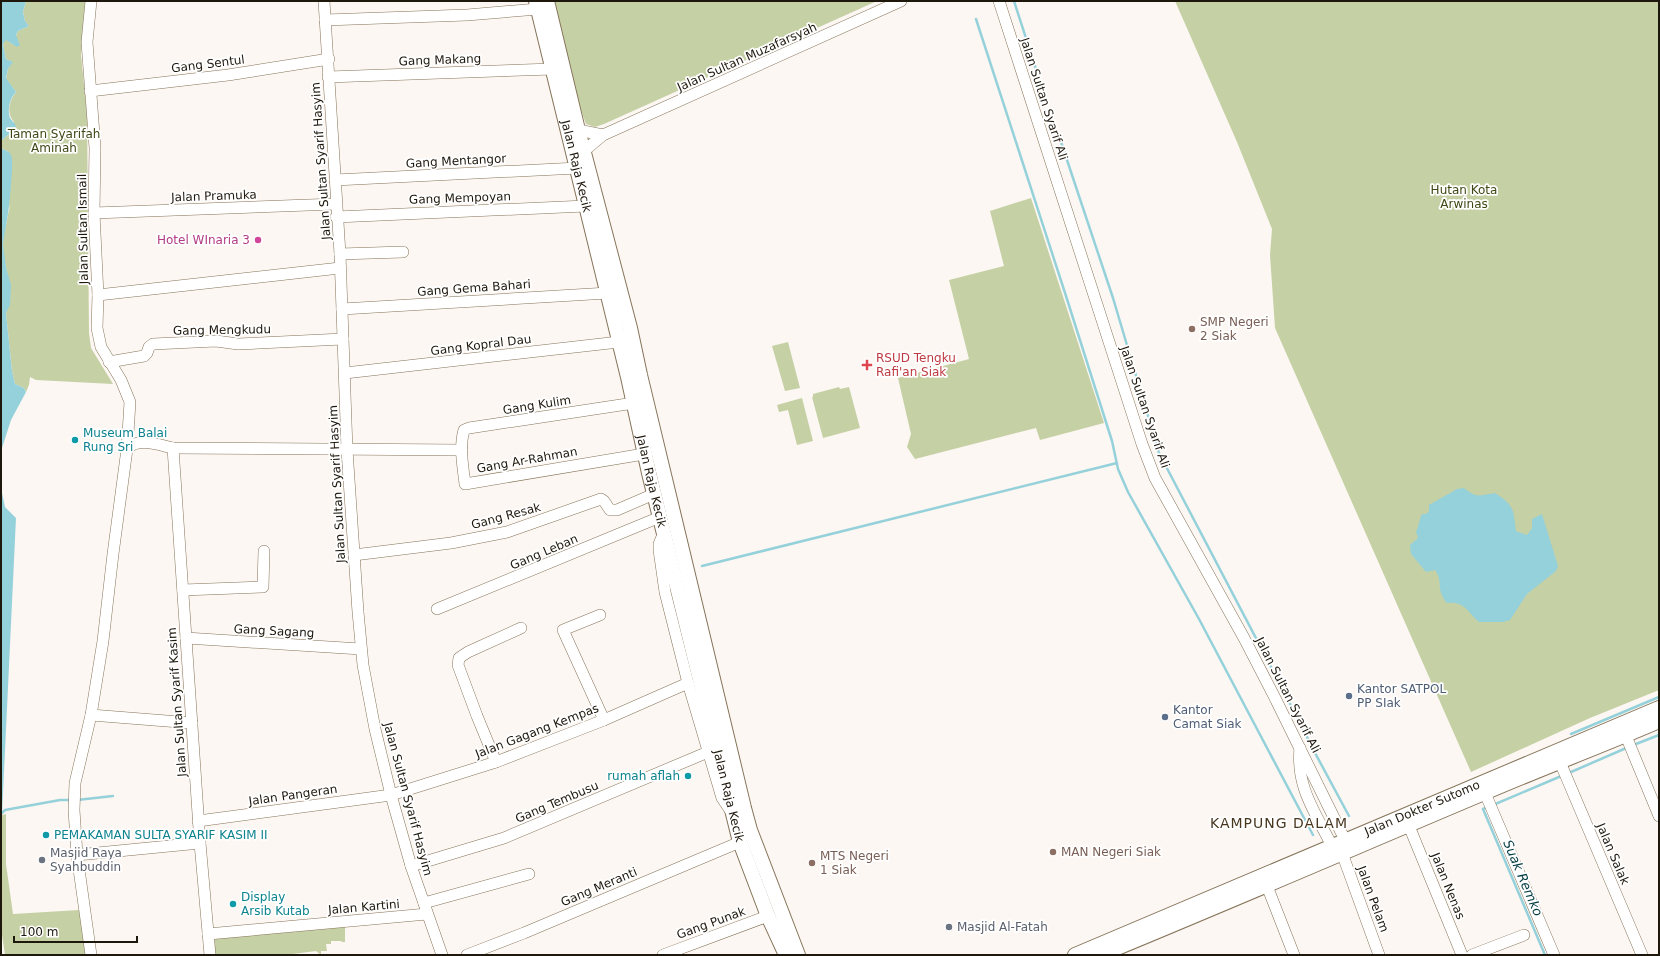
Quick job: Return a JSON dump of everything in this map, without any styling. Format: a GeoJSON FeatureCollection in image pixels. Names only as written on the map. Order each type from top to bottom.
{"type":"FeatureCollection","features":[{"type":"Feature","properties":{"kind":"main road","name":"Jalan Raja Kecik"},"geometry":{"type":"LineString","coordinates":[[540,4],[584,151],[630,328],[738,810],[740,842],[768,916],[786,955]]}},
{"type":"Feature","properties":{"kind":"main road","name":"Jalan Raja Kecik"},"geometry":{"type":"LineString","coordinates":[[552,45],[553,69],[608,293],[634,403],[644,454],[738,810],[750,830],[798,955]]}},
{"type":"Feature","properties":{"kind":"main road","name":"Jalan Dokter Sutomo"},"geometry":{"type":"LineString","coordinates":[[1075,955],[1587,745],[1659,708]]}},
{"type":"Feature","properties":{"kind":"main road","name":"Jalan Dokter Sutomo"},"geometry":{"type":"LineString","coordinates":[[1100,955],[1267,886],[1340,846],[1488,802],[1560,762],[1587,745],[1626,736],[1659,721]]}},
{"type":"Feature","properties":{"kind":"street","name":"Jalan Sultan Ismail"},"geometry":{"type":"LineString","coordinates":[[91,1],[87,42],[95,148],[94,213],[98,328],[100,347],[127,392],[130,402],[127,449],[103,641],[90,715],[75,783],[74,810],[77,855],[91,955]]}},
{"type":"Feature","properties":{"kind":"street","name":"Jalan Sultan Syarif Hasyim"},"geometry":{"type":"LineString","coordinates":[[324,1],[329,59],[328,77],[336,216],[340,254],[347,450],[361,649],[375,729],[391,795],[411,866],[442,955]]}},
{"type":"Feature","properties":{"kind":"street","name":"Jalan Sultan Muzafarsyah"},"geometry":{"type":"LineString","coordinates":[[584,151],[603,136],[901,1]]}},
{"type":"Feature","properties":{"kind":"street","name":"Jalan Sultan Syarif Ali"},"geometry":{"type":"LineString","coordinates":[[999,1],[1142,444],[1155,478],[1244,638],[1300,748],[1340,846]]}},
{"type":"Feature","properties":{"kind":"street"},"geometry":{"type":"LineString","coordinates":[[325,20],[467,15],[540,4]]}},
{"type":"Feature","properties":{"kind":"street","name":"Gang Sentul"},"geometry":{"type":"LineString","coordinates":[[90,91],[228,75],[329,59]]}},
{"type":"Feature","properties":{"kind":"street","name":"Gang Makang"},"geometry":{"type":"LineString","coordinates":[[328,77],[553,69]]}},
{"type":"Feature","properties":{"kind":"street"},"geometry":{"type":"LineString","coordinates":[[578,130],[603,136]]}},
{"type":"Feature","properties":{"kind":"street","name":"Gang Mentangor"},"geometry":{"type":"LineString","coordinates":[[335,180],[578,168]]}},
{"type":"Feature","properties":{"kind":"street","name":"Jalan Pramuka"},"geometry":{"type":"LineString","coordinates":[[94,213],[336,204]]}},
{"type":"Feature","properties":{"kind":"street","name":"Gang Mempoyan"},"geometry":{"type":"LineString","coordinates":[[336,216],[586,206]]}},
{"type":"Feature","properties":{"kind":"street"},"geometry":{"type":"LineString","coordinates":[[340,254],[403,252]]}},
{"type":"Feature","properties":{"kind":"street"},"geometry":{"type":"LineString","coordinates":[[98,295],[340,268]]}},
{"type":"Feature","properties":{"kind":"street","name":"Gang Gema Bahari"},"geometry":{"type":"LineString","coordinates":[[342,309],[608,293]]}},
{"type":"Feature","properties":{"kind":"street","name":"Gang Mengkudu"},"geometry":{"type":"LineString","coordinates":[[109,362],[144,356],[148,353],[149,347],[153,344],[216,342],[238,344],[343,339]]}},
{"type":"Feature","properties":{"kind":"street","name":"Gang Kopral Dau"},"geometry":{"type":"LineString","coordinates":[[345,373],[619,342]]}},
{"type":"Feature","properties":{"kind":"street","name":"Gang Kulim"},"geometry":{"type":"LineString","coordinates":[[462,450],[462,436],[464,430],[469,428],[634,403]]}},
{"type":"Feature","properties":{"kind":"street"},"geometry":{"type":"LineString","coordinates":[[129,422],[147,443]]}},
{"type":"Feature","properties":{"kind":"street"},"geometry":{"type":"LineString","coordinates":[[127,449],[133,445],[147,443]]}},
{"type":"Feature","properties":{"kind":"street","name":"Gang Ar-Rahman"},"geometry":{"type":"LineString","coordinates":[[147,443],[172,448],[462,450],[465,484],[644,454]]}},
{"type":"Feature","properties":{"kind":"street","name":"Jalan Sultan Syarif Kasim"},"geometry":{"type":"LineString","coordinates":[[172,448],[198,821],[210,955]]}},
{"type":"Feature","properties":{"kind":"street","name":"Gang Resak"},"geometry":{"type":"LineString","coordinates":[[354,555],[451,543],[507,532],[601,499],[610,510],[617,510],[654,494]]}},
{"type":"Feature","properties":{"kind":"street","name":"Gang Leban"},"geometry":{"type":"LineString","coordinates":[[438,609],[660,517]]}},
{"type":"Feature","properties":{"kind":"street"},"geometry":{"type":"LineString","coordinates":[[664,532],[659,544],[659,557],[665,592],[688,683],[722,798],[727,808],[738,810]]}},
{"type":"Feature","properties":{"kind":"street"},"geometry":{"type":"LineString","coordinates":[[183,590],[263,587],[264,551]]}},
{"type":"Feature","properties":{"kind":"street"},"geometry":{"type":"LineString","coordinates":[[600,615],[563,630],[604,720]]}},
{"type":"Feature","properties":{"kind":"street"},"geometry":{"type":"LineString","coordinates":[[496,762],[477,716],[458,665],[458,661],[462,655],[521,628]]}},
{"type":"Feature","properties":{"kind":"street","name":"Gang Sagang"},"geometry":{"type":"LineString","coordinates":[[186,638],[361,649]]}},
{"type":"Feature","properties":{"kind":"street","name":"Jalan Gagang Kempas"},"geometry":{"type":"LineString","coordinates":[[391,795],[496,762],[604,720],[688,683]]}},
{"type":"Feature","properties":{"kind":"street"},"geometry":{"type":"LineString","coordinates":[[90,715],[192,723]]}},
{"type":"Feature","properties":{"kind":"street"},"geometry":{"type":"LineString","coordinates":[[1626,736],[1659,816]]}},
{"type":"Feature","properties":{"kind":"street"},"geometry":{"type":"LineString","coordinates":[[1300,748],[1299,763],[1301,782],[1307,798],[1340,846]]}},
{"type":"Feature","properties":{"kind":"street","name":"Gang Tembusu"},"geometry":{"type":"LineString","coordinates":[[411,866],[504,838],[708,752]]}},
{"type":"Feature","properties":{"kind":"street","name":"Jalan Salak"},"geometry":{"type":"LineString","coordinates":[[1560,762],[1642,955]]}},
{"type":"Feature","properties":{"kind":"street","name":"Jalan Pangeran"},"geometry":{"type":"LineString","coordinates":[[198,821],[391,795]]}},
{"type":"Feature","properties":{"kind":"street"},"geometry":{"type":"LineString","coordinates":[[1488,802],[1554,955]]}},
{"type":"Feature","properties":{"kind":"street","name":"Jalan Nenas"},"geometry":{"type":"LineString","coordinates":[[1409,826],[1462,955]]}},
{"type":"Feature","properties":{"kind":"street","name":"Gang Meranti"},"geometry":{"type":"LineString","coordinates":[[467,955],[740,842]]}},
{"type":"Feature","properties":{"kind":"street"},"geometry":{"type":"LineString","coordinates":[[77,855],[200,843]]}},
{"type":"Feature","properties":{"kind":"street","name":"Jalan Pelam"},"geometry":{"type":"LineString","coordinates":[[1340,846],[1379,955]]}},
{"type":"Feature","properties":{"kind":"street","name":"Jalan Kartini"},"geometry":{"type":"LineString","coordinates":[[208,934],[426,908],[529,874]]}},
{"type":"Feature","properties":{"kind":"street"},"geometry":{"type":"LineString","coordinates":[[1267,886],[1294,955]]}},
{"type":"Feature","properties":{"kind":"street","name":"Gang Punak"},"geometry":{"type":"LineString","coordinates":[[663,955],[768,916]]}},
{"type":"Feature","properties":{"kind":"street"},"geometry":{"type":"LineString","coordinates":[[1472,955],[1524,935]]}},
{"type":"Feature","properties":{"kind":"green space","name":"Taman Syarifah Aminah"},"geometry":{"type":"Polygon","coordinates":[[[26,1],[86,1],[81,55],[87,114],[89,333],[91,348],[113,384],[36,380],[30,377],[26,392],[24,388],[15,384],[12,371],[6,313],[9,304],[10,287],[3,245],[9,210],[9,152],[1,148],[2,140],[13,131],[14,122],[10,115],[9,107],[16,92],[6,79],[8,69],[12,62],[6,59],[3,44],[6,39],[12,44],[18,31],[29,26],[25,21],[23,12],[26,1]]]}},
{"type":"Feature","properties":{"kind":"green space"},"geometry":{"type":"Polygon","coordinates":[[[553,1],[877,1],[595,127],[586,124],[579,105],[553,1]]]}},
{"type":"Feature","properties":{"kind":"green space","name":"Hutan Kota Arwinas"},"geometry":{"type":"Polygon","coordinates":[[[1175,1],[1659,1],[1659,690],[1590,718],[1471,772],[1275,328],[1270,255],[1272,229],[1237,142],[1175,1]]]}},
{"type":"Feature","properties":{"kind":"green space"},"geometry":{"type":"Polygon","coordinates":[[[1031,198],[1104,423],[1040,440],[1036,428],[915,459],[907,447],[911,434],[898,378],[969,359],[949,280],[1004,266],[990,211],[1031,198]]]}},
{"type":"Feature","properties":{"kind":"green space"},"geometry":{"type":"Polygon","coordinates":[[[788,342],[800,388],[785,391],[772,346],[788,342]]]}},
{"type":"Feature","properties":{"kind":"green space"},"geometry":{"type":"Polygon","coordinates":[[[839,387],[840,389],[849,387],[860,428],[823,438],[812,397],[813,394],[839,387]]]}},
{"type":"Feature","properties":{"kind":"green space"},"geometry":{"type":"Polygon","coordinates":[[[802,398],[813,441],[797,445],[788,410],[779,412],[777,405],[802,398]]]}},
{"type":"Feature","properties":{"kind":"green space"},"geometry":{"type":"Polygon","coordinates":[[[6,814],[6,864],[13,914],[79,910],[87,955],[5,955],[1,928],[2,815],[6,814]]]}},
{"type":"Feature","properties":{"kind":"green space"},"geometry":{"type":"Polygon","coordinates":[[[345,926],[345,942],[331,941],[331,944],[326,944],[327,951],[321,951],[321,955],[316,951],[285,955],[215,955],[214,941],[217,937],[345,926]]]}},
{"type":"Feature","properties":{"kind":"water"},"geometry":{"type":"Polygon","coordinates":[[[1,1],[26,1],[23,12],[25,21],[29,26],[18,31],[16,35],[20,45],[17,47],[6,40],[3,44],[6,59],[13,62],[8,69],[6,78],[16,92],[11,100],[9,111],[10,118],[16,126],[13,131],[2,140],[1,147],[1,1]]]}},
{"type":"Feature","properties":{"kind":"water"},"geometry":{"type":"Polygon","coordinates":[[[1,148],[9,152],[12,157],[9,205],[3,244],[6,267],[11,285],[10,305],[6,313],[12,371],[15,384],[24,388],[26,392],[11,420],[1,451],[1,148]]]}},
{"type":"Feature","properties":{"kind":"water"},"geometry":{"type":"Polygon","coordinates":[[[1,488],[5,507],[16,518],[1,835],[1,488]]]}},
{"type":"Feature","properties":{"kind":"water"},"geometry":{"type":"Polygon","coordinates":[[[1464,488],[1476,495],[1495,493],[1502,497],[1512,509],[1516,531],[1527,535],[1532,528],[1532,519],[1542,514],[1558,566],[1556,571],[1527,594],[1510,620],[1503,622],[1479,622],[1462,605],[1447,603],[1441,594],[1438,575],[1435,570],[1426,572],[1411,554],[1410,545],[1418,538],[1416,532],[1420,518],[1422,514],[1426,514],[1429,511],[1429,505],[1457,489],[1464,488]]]}},
{"type":"Feature","properties":{"kind":"waterway"},"geometry":{"type":"LineString","coordinates":[[1014,1],[1045,97]]}},
{"type":"Feature","properties":{"kind":"waterway"},"geometry":{"type":"LineString","coordinates":[[976,19],[1112,441],[1118,469],[1128,492],[1199,619],[1313,835]]}},
{"type":"Feature","properties":{"kind":"waterway"},"geometry":{"type":"LineString","coordinates":[[1059,136],[1113,298],[1159,453],[1281,686]]}},
{"type":"Feature","properties":{"kind":"waterway"},"geometry":{"type":"LineString","coordinates":[[702,566],[1117,463]]}},
{"type":"Feature","properties":{"kind":"waterway"},"geometry":{"type":"LineString","coordinates":[[1571,734],[1659,697]]}},
{"type":"Feature","properties":{"kind":"waterway"},"geometry":{"type":"LineString","coordinates":[[1287,698],[1308,739]]}},
{"type":"Feature","properties":{"kind":"waterway"},"geometry":{"type":"LineString","coordinates":[[1636,744],[1659,735]]}},
{"type":"Feature","properties":{"kind":"waterway"},"geometry":{"type":"LineString","coordinates":[[1571,772],[1624,749]]}},
{"type":"Feature","properties":{"kind":"waterway"},"geometry":{"type":"LineString","coordinates":[[1314,751],[1349,816]]}},
{"type":"Feature","properties":{"kind":"waterway"},"geometry":{"type":"LineString","coordinates":[[1493,805],[1559,777]]}},
{"type":"Feature","properties":{"kind":"waterway"},"geometry":{"type":"LineString","coordinates":[[77,800],[113,796]]}},
{"type":"Feature","properties":{"kind":"waterway"},"geometry":{"type":"LineString","coordinates":[[1,814],[5,810],[60,800],[72,800]]}},
{"type":"Feature","properties":{"kind":"waterway","name":"Suak Remko"},"geometry":{"type":"LineString","coordinates":[[1488,807],[1483,809],[1545,955]]}},
{"type":"Feature","properties":{"kind":"place","name":"Hotel WInaria 3"},"geometry":{"type":"Point","coordinates":[258,240]}},
{"type":"Feature","properties":{"kind":"place","name":"SMP Negeri 2 Siak"},"geometry":{"type":"Point","coordinates":[1192,329]}},
{"type":"Feature","properties":{"kind":"place","name":"RSUD Tengku Rafi'an Siak"},"geometry":{"type":"Point","coordinates":[867,365]}},
{"type":"Feature","properties":{"kind":"place","name":"Museum Balai Rung Sri"},"geometry":{"type":"Point","coordinates":[75,440]}},
{"type":"Feature","properties":{"kind":"place","name":"Kantor SATPOL PP SIak"},"geometry":{"type":"Point","coordinates":[1349,696]}},
{"type":"Feature","properties":{"kind":"place","name":"Kantor Camat Siak"},"geometry":{"type":"Point","coordinates":[1165,717]}},
{"type":"Feature","properties":{"kind":"place","name":"rumah aflah"},"geometry":{"type":"Point","coordinates":[688,776]}},
{"type":"Feature","properties":{"kind":"place","name":"PEMAKAMAN SULTA SYARIF KASIM II"},"geometry":{"type":"Point","coordinates":[46,835]}},
{"type":"Feature","properties":{"kind":"place","name":"MAN Negeri Siak"},"geometry":{"type":"Point","coordinates":[1053,852]}},
{"type":"Feature","properties":{"kind":"place","name":"Masjid Raya Syahbuddin"},"geometry":{"type":"Point","coordinates":[42,860]}},
{"type":"Feature","properties":{"kind":"place","name":"MTS Negeri 1 Siak"},"geometry":{"type":"Point","coordinates":[812,863]}},
{"type":"Feature","properties":{"kind":"place","name":"Display Arsib Kutab"},"geometry":{"type":"Point","coordinates":[233,904]}},
{"type":"Feature","properties":{"kind":"place","name":"Masjid Al-Fatah"},"geometry":{"type":"Point","coordinates":[949,927]}},
{"type":"Feature","properties":{"kind":"district","name":"KAMPUNG DALAM"},"geometry":{"type":"Point","coordinates":[1279,823]}}]}
